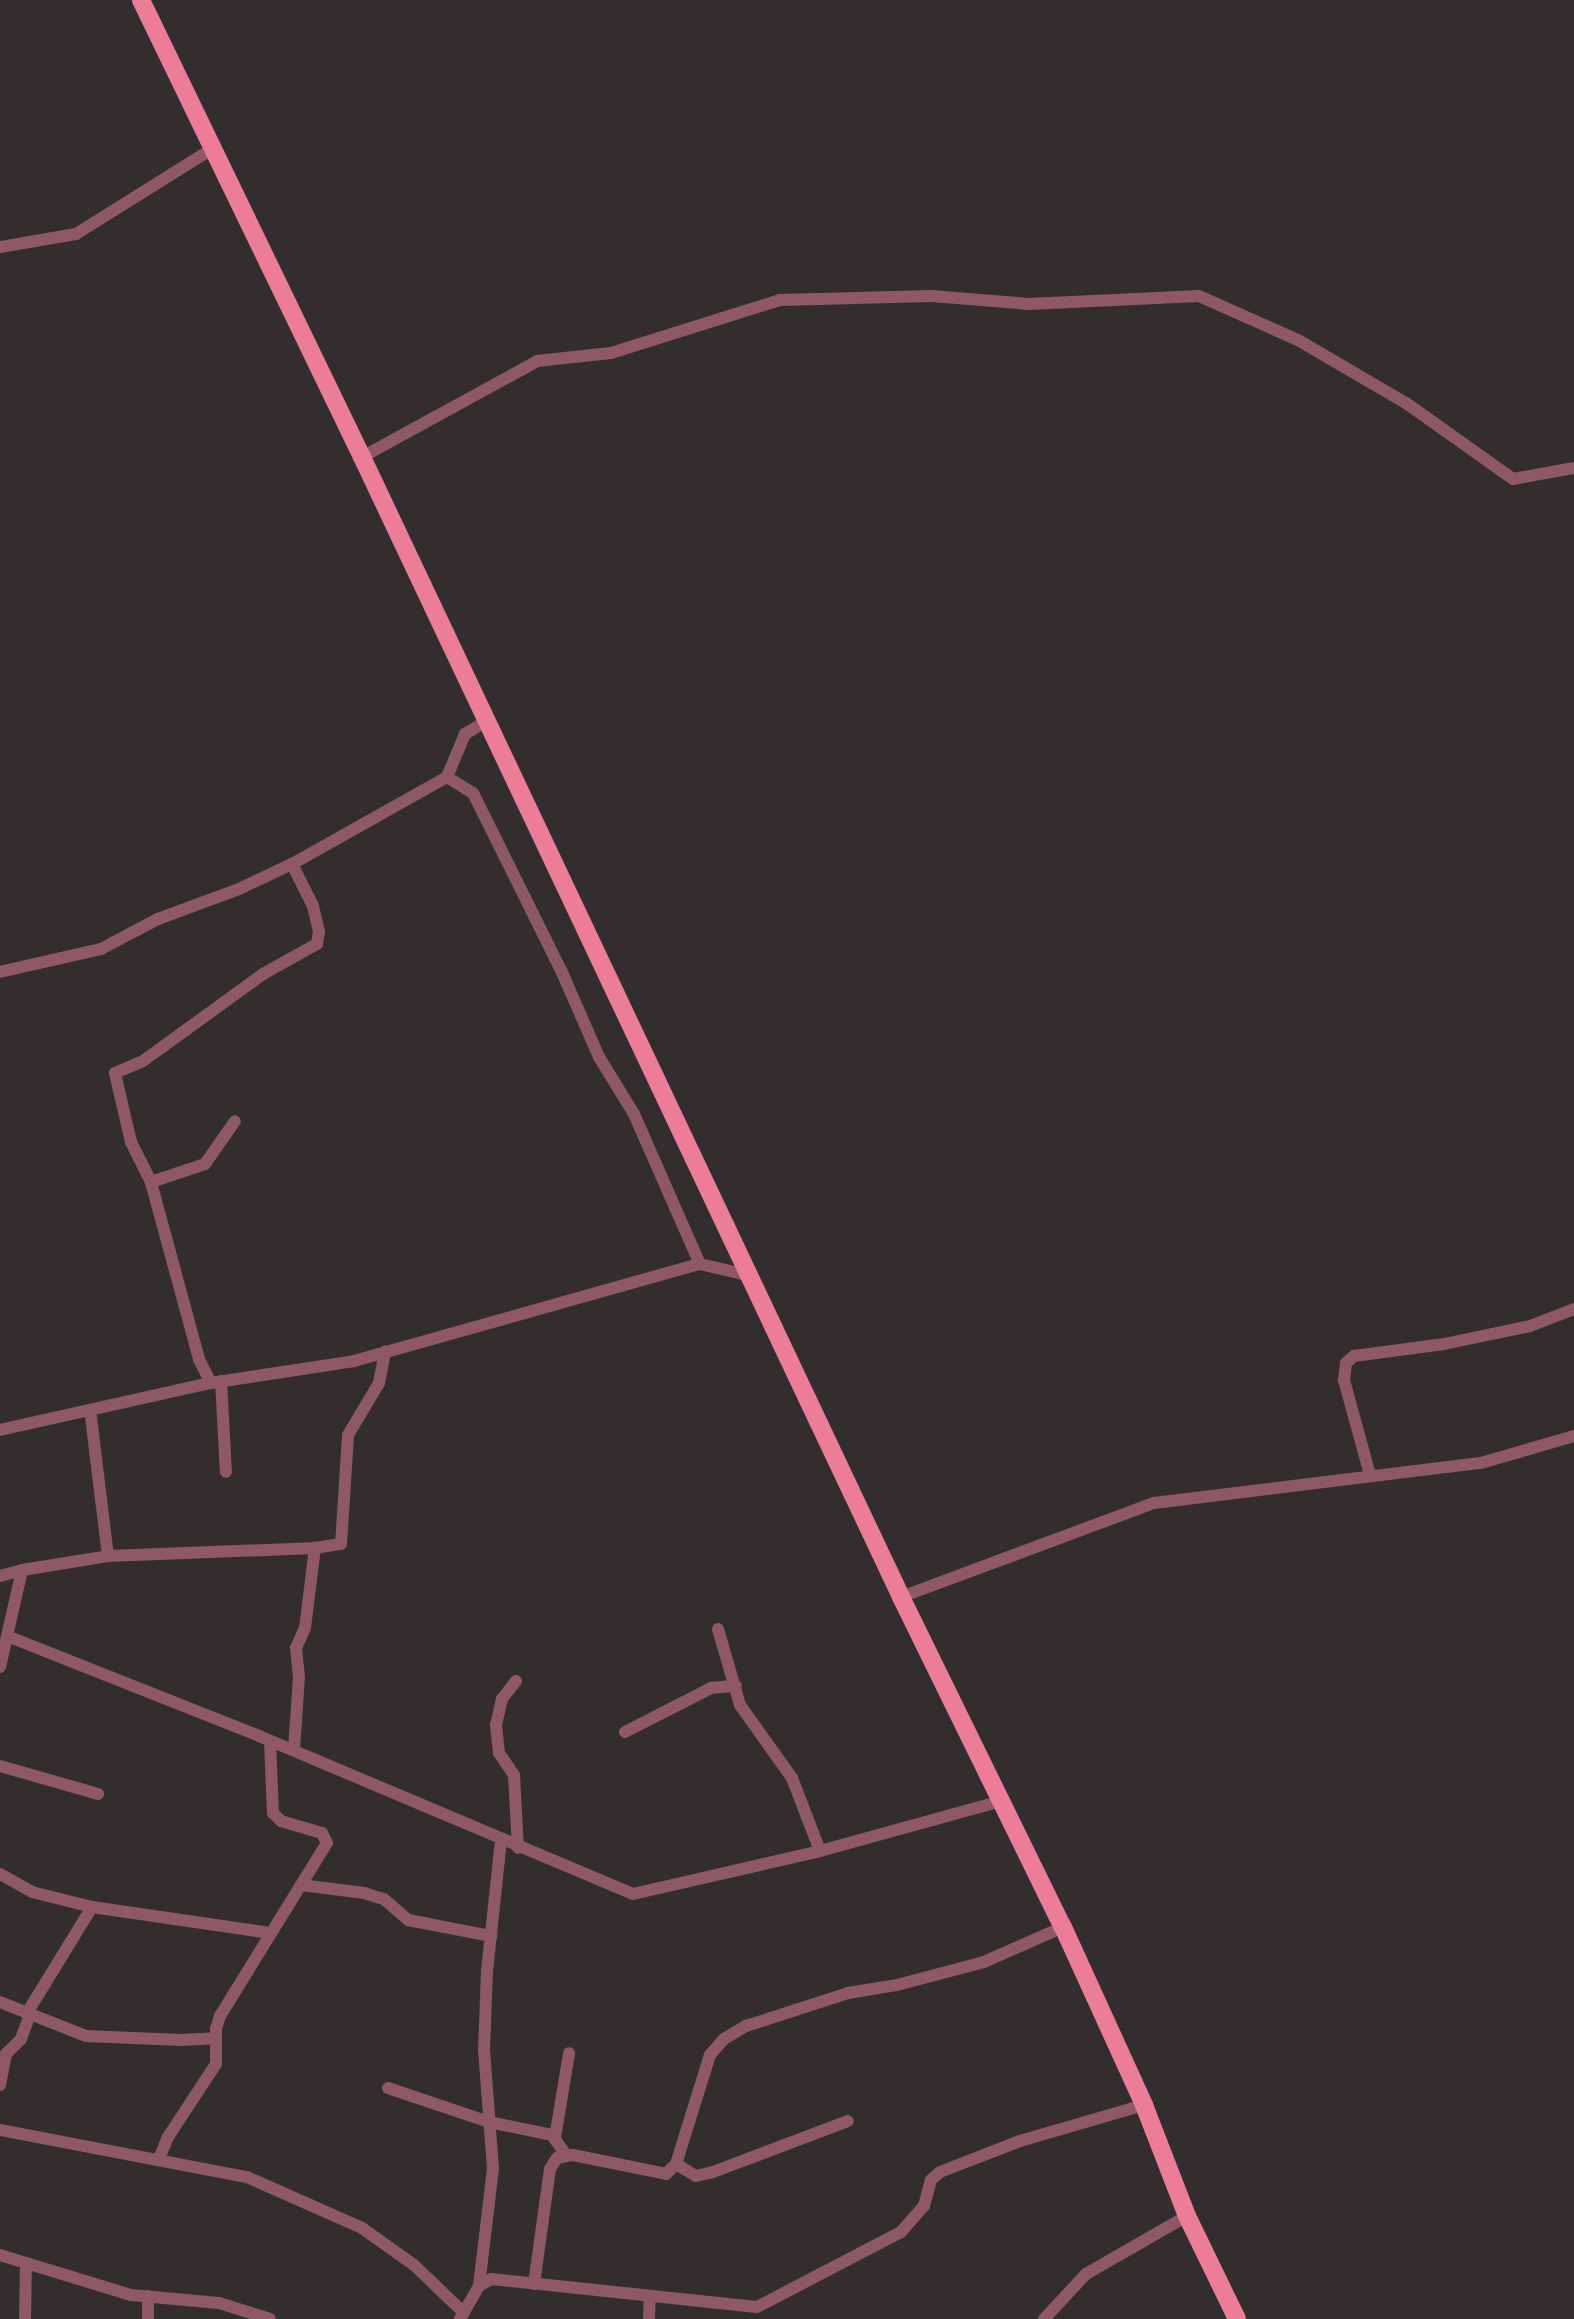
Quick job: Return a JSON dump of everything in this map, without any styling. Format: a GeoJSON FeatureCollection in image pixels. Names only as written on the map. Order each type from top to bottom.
{"type":"FeatureCollection","features":[{"type":"Feature","properties":{"kind":"main road"},"geometry":{"type":"LineString","coordinates":[[141,0],[362,457],[901,1597],[1063,1927],[1144,2105],[1187,2216],[1237,2319]]}},
{"type":"Feature","properties":{"kind":"street"},"geometry":{"type":"LineString","coordinates":[[0,247],[76,234],[212,149]]}},
{"type":"Feature","properties":{"kind":"street"},"geometry":{"type":"LineString","coordinates":[[362,457],[537,361],[611,353],[780,300],[932,296],[1029,304],[1199,296],[1298,340],[1406,403],[1513,479],[1574,468]]}},
{"type":"Feature","properties":{"kind":"street"},"geometry":{"type":"LineString","coordinates":[[0,972],[101,949],[158,919],[239,889],[292,864],[447,777],[465,734],[485,722]]}},
{"type":"Feature","properties":{"kind":"street"},"geometry":{"type":"LineString","coordinates":[[447,777],[473,793],[555,958],[599,1057],[634,1114],[700,1264]]}},
{"type":"Feature","properties":{"kind":"street"},"geometry":{"type":"LineString","coordinates":[[226,1472],[216,1382],[199,1359],[151,1182],[131,1142],[115,1073],[143,1061],[263,974],[317,944],[319,932],[313,906],[292,864]]}},
{"type":"Feature","properties":{"kind":"street"},"geometry":{"type":"LineString","coordinates":[[151,1182],[205,1164],[235,1121]]}},
{"type":"Feature","properties":{"kind":"street"},"geometry":{"type":"LineString","coordinates":[[0,1430],[216,1382],[354,1361],[700,1264],[747,1275]]}},
{"type":"Feature","properties":{"kind":"street"},"geometry":{"type":"LineString","coordinates":[[1370,1475],[1344,1380],[1346,1363],[1354,1356],[1530,1326],[1574,1309]]}},
{"type":"Feature","properties":{"kind":"street"},"geometry":{"type":"LineString","coordinates":[[0,1576],[108,1556],[315,1548],[341,1544],[348,1435],[379,1383],[385,1352]]}},
{"type":"Feature","properties":{"kind":"street"},"geometry":{"type":"LineString","coordinates":[[90,1410],[108,1556]]}},
{"type":"Feature","properties":{"kind":"street"},"geometry":{"type":"LineString","coordinates":[[901,1597],[1154,1503],[1481,1463],[1574,1436]]}},
{"type":"Feature","properties":{"kind":"street"},"geometry":{"type":"LineString","coordinates":[[294,1750],[299,1677],[296,1648],[305,1628],[315,1548]]}},
{"type":"Feature","properties":{"kind":"street"},"geometry":{"type":"LineString","coordinates":[[0,1667],[22,1570]]}},
{"type":"Feature","properties":{"kind":"street"},"geometry":{"type":"LineString","coordinates":[[718,1629],[746,1716],[792,1778],[820,1851]]}},
{"type":"Feature","properties":{"kind":"street"},"geometry":{"type":"LineString","coordinates":[[7,1636],[294,1750],[501,1841],[633,1894],[820,1851],[1002,1801]]}},
{"type":"Feature","properties":{"kind":"street"},"geometry":{"type":"LineString","coordinates":[[516,1681],[502,1699],[496,1725],[499,1753],[514,1775],[518,1848]]}},
{"type":"Feature","properties":{"kind":"street"},"geometry":{"type":"LineString","coordinates":[[625,1732],[711,1688],[736,1686]]}},
{"type":"Feature","properties":{"kind":"street"},"geometry":{"type":"LineString","coordinates":[[159,2159],[168,2137],[216,2064],[215,2038],[220,2016],[327,1843],[326,1838],[316,1830],[281,1821],[273,1813],[270,1741]]}},
{"type":"Feature","properties":{"kind":"street"},"geometry":{"type":"LineString","coordinates":[[0,1766],[98,1794]]}},
{"type":"Feature","properties":{"kind":"street"},"geometry":{"type":"LineString","coordinates":[[0,2130],[242,2175],[356,2224],[414,2265],[462,2316],[479,2286],[493,2169],[484,2050],[501,1841]]}},
{"type":"Feature","properties":{"kind":"street"},"geometry":{"type":"LineString","coordinates":[[0,1874],[32,1892],[92,1907],[271,1933]]}},
{"type":"Feature","properties":{"kind":"street"},"geometry":{"type":"LineString","coordinates":[[301,1885],[364,1893],[384,1899],[408,1920],[491,1936]]}},
{"type":"Feature","properties":{"kind":"street"},"geometry":{"type":"LineString","coordinates":[[0,2085],[6,2054],[21,2039],[29,2014],[92,1907]]}},
{"type":"Feature","properties":{"kind":"street"},"geometry":{"type":"LineString","coordinates":[[534,2284],[550,2169],[557,2158],[566,2155],[666,2174],[676,2164],[710,2055],[724,2039],[746,2026],[848,1993],[897,1985],[984,1962],[1063,1927]]}},
{"type":"Feature","properties":{"kind":"street"},"geometry":{"type":"LineString","coordinates":[[0,2002],[86,2036],[215,2038]]}},
{"type":"Feature","properties":{"kind":"street"},"geometry":{"type":"LineString","coordinates":[[566,2155],[555,2138],[569,2053]]}},
{"type":"Feature","properties":{"kind":"street"},"geometry":{"type":"LineString","coordinates":[[388,2088],[489,2122],[555,2138]]}},
{"type":"Feature","properties":{"kind":"street"},"geometry":{"type":"LineString","coordinates":[[479,2286],[491,2279],[750,2308],[765,2304],[901,2232],[924,2206],[931,2180],[940,2172],[1020,2141],[1144,2105]]}},
{"type":"Feature","properties":{"kind":"street"},"geometry":{"type":"LineString","coordinates":[[676,2164],[696,2176],[713,2172],[848,2121]]}},
{"type":"Feature","properties":{"kind":"street"},"geometry":{"type":"LineString","coordinates":[[1044,2319],[1086,2274],[1187,2216]]}},
{"type":"Feature","properties":{"kind":"street"},"geometry":{"type":"LineString","coordinates":[[0,2255],[131,2295],[219,2303],[270,2319]]}},
{"type":"Feature","properties":{"kind":"street"},"geometry":{"type":"LineString","coordinates":[[25,2319],[26,2263]]}},
{"type":"Feature","properties":{"kind":"street"},"geometry":{"type":"LineString","coordinates":[[148,2296],[148,2319]]}},
{"type":"Feature","properties":{"kind":"street"},"geometry":{"type":"LineString","coordinates":[[649,2319],[650,2296]]}}]}
